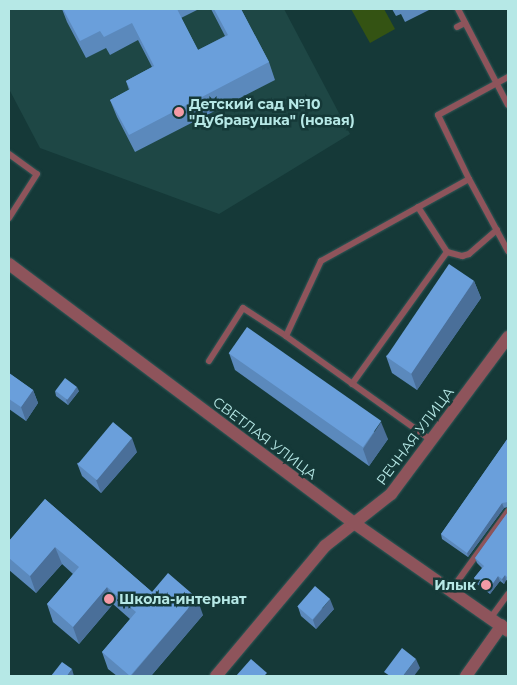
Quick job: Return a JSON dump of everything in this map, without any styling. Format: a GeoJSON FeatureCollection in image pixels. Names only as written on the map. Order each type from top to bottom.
{"type":"FeatureCollection","features":[{"type":"Feature","properties":{"kind":"street","name":"СВЕТЛАЯ УЛИЦА"},"geometry":{"type":"LineString","coordinates":[[9,264],[354,523],[501,624]]}},
{"type":"Feature","properties":{"kind":"street","name":"РЕЧНАЯ УЛИЦА"},"geometry":{"type":"LineString","coordinates":[[216,676],[313,558],[391,494],[508,338]]}},
{"type":"Feature","properties":{"kind":"street"},"geometry":{"type":"LineString","coordinates":[[466,676],[501,624]]}},
{"type":"Feature","properties":{"kind":"lane"},"geometry":{"type":"LineString","coordinates":[[458,9],[508,105]]}},
{"type":"Feature","properties":{"kind":"lane"},"geometry":{"type":"LineString","coordinates":[[457,27],[465,23]]}},
{"type":"Feature","properties":{"kind":"lane"},"geometry":{"type":"LineString","coordinates":[[508,77],[438,115],[469,179],[508,251]]}},
{"type":"Feature","properties":{"kind":"lane"},"geometry":{"type":"LineString","coordinates":[[9,154],[38,174],[9,218]]}},
{"type":"Feature","properties":{"kind":"lane"},"geometry":{"type":"LineString","coordinates":[[286,336],[321,261],[469,179]]}},
{"type":"Feature","properties":{"kind":"lane"},"geometry":{"type":"LineString","coordinates":[[418,207],[447,252],[462,256],[470,254],[497,230]]}},
{"type":"Feature","properties":{"kind":"lane"},"geometry":{"type":"LineString","coordinates":[[352,384],[447,252]]}},
{"type":"Feature","properties":{"kind":"lane"},"geometry":{"type":"LineString","coordinates":[[209,361],[244,308],[431,440]]}},
{"type":"Feature","properties":{"kind":"lane"},"geometry":{"type":"LineString","coordinates":[[452,589],[508,511]]}},
{"type":"Feature","properties":{"kind":"lane"},"geometry":{"type":"LineString","coordinates":[[501,624],[508,594]]}},
{"type":"Feature","properties":{"kind":"shaded area","name":"Детский сад №10 \"Дубравушка\" (новая)"},"geometry":{"type":"Polygon","coordinates":[[[9,9],[284,9],[350,134],[219,214],[40,148],[9,89],[9,9]]]}},
{"type":"Feature","properties":{"kind":"green space"},"geometry":{"type":"Polygon","coordinates":[[[351,9],[384,9],[395,29],[370,43],[351,9]]]}},
{"type":"Feature","properties":{"kind":"building"},"geometry":{"type":"Polygon","coordinates":[[[63,9],[177,9],[198,50],[228,35],[214,9],[241,9],[269,62],[129,135],[110,100],[130,89],[126,81],[154,66],[132,23],[104,37],[100,31],[80,41],[63,9]]]}},
{"type":"Feature","properties":{"kind":"building"},"geometry":{"type":"Polygon","coordinates":[[[449,264],[474,281],[411,374],[386,357],[449,264]]]}},
{"type":"Feature","properties":{"kind":"building"},"geometry":{"type":"Polygon","coordinates":[[[247,327],[381,421],[363,447],[229,353],[247,327]]]}},
{"type":"Feature","properties":{"kind":"building"},"geometry":{"type":"Polygon","coordinates":[[[9,373],[33,390],[21,407],[9,399],[9,373]]]}},
{"type":"Feature","properties":{"kind":"building"},"geometry":{"type":"Polygon","coordinates":[[[65,378],[77,387],[67,400],[55,391],[65,378]]]}},
{"type":"Feature","properties":{"kind":"building"},"geometry":{"type":"Polygon","coordinates":[[[113,422],[132,438],[97,480],[78,464],[113,422]]]}},
{"type":"Feature","properties":{"kind":"building"},"geometry":{"type":"Polygon","coordinates":[[[508,438],[508,502],[502,503],[467,553],[441,534],[508,438]]]}},
{"type":"Feature","properties":{"kind":"building","name":"Школа-интернат"},"geometry":{"type":"Polygon","coordinates":[[[45,499],[152,592],[168,573],[197,598],[130,676],[102,652],[136,612],[107,587],[73,627],[47,604],[79,567],[55,547],[30,576],[9,558],[9,541],[45,499]]]}},
{"type":"Feature","properties":{"kind":"building"},"geometry":{"type":"Polygon","coordinates":[[[508,512],[508,578],[505,575],[502,579],[498,576],[489,589],[474,578],[484,566],[475,558],[508,512]]]}},
{"type":"Feature","properties":{"kind":"building"},"geometry":{"type":"Polygon","coordinates":[[[315,586],[330,599],[312,619],[297,606],[315,586]]]}},
{"type":"Feature","properties":{"kind":"building"},"geometry":{"type":"Polygon","coordinates":[[[402,648],[416,659],[403,676],[390,676],[384,672],[402,648]]]}},
{"type":"Feature","properties":{"kind":"building"},"geometry":{"type":"Polygon","coordinates":[[[251,659],[267,673],[264,676],[236,676],[251,659]]]}},
{"type":"Feature","properties":{"kind":"building"},"geometry":{"type":"Polygon","coordinates":[[[62,662],[72,669],[67,676],[51,676],[62,662]]]}},
{"type":"Feature","properties":{"kind":"place","name":"Детский сад №10 \"Дубравушка\" (новая)"},"geometry":{"type":"Point","coordinates":[179,112]}},
{"type":"Feature","properties":{"kind":"place","name":"Илык"},"geometry":{"type":"Point","coordinates":[486,585]}},
{"type":"Feature","properties":{"kind":"place","name":"Школа-интернат"},"geometry":{"type":"Point","coordinates":[109,599]}}]}
